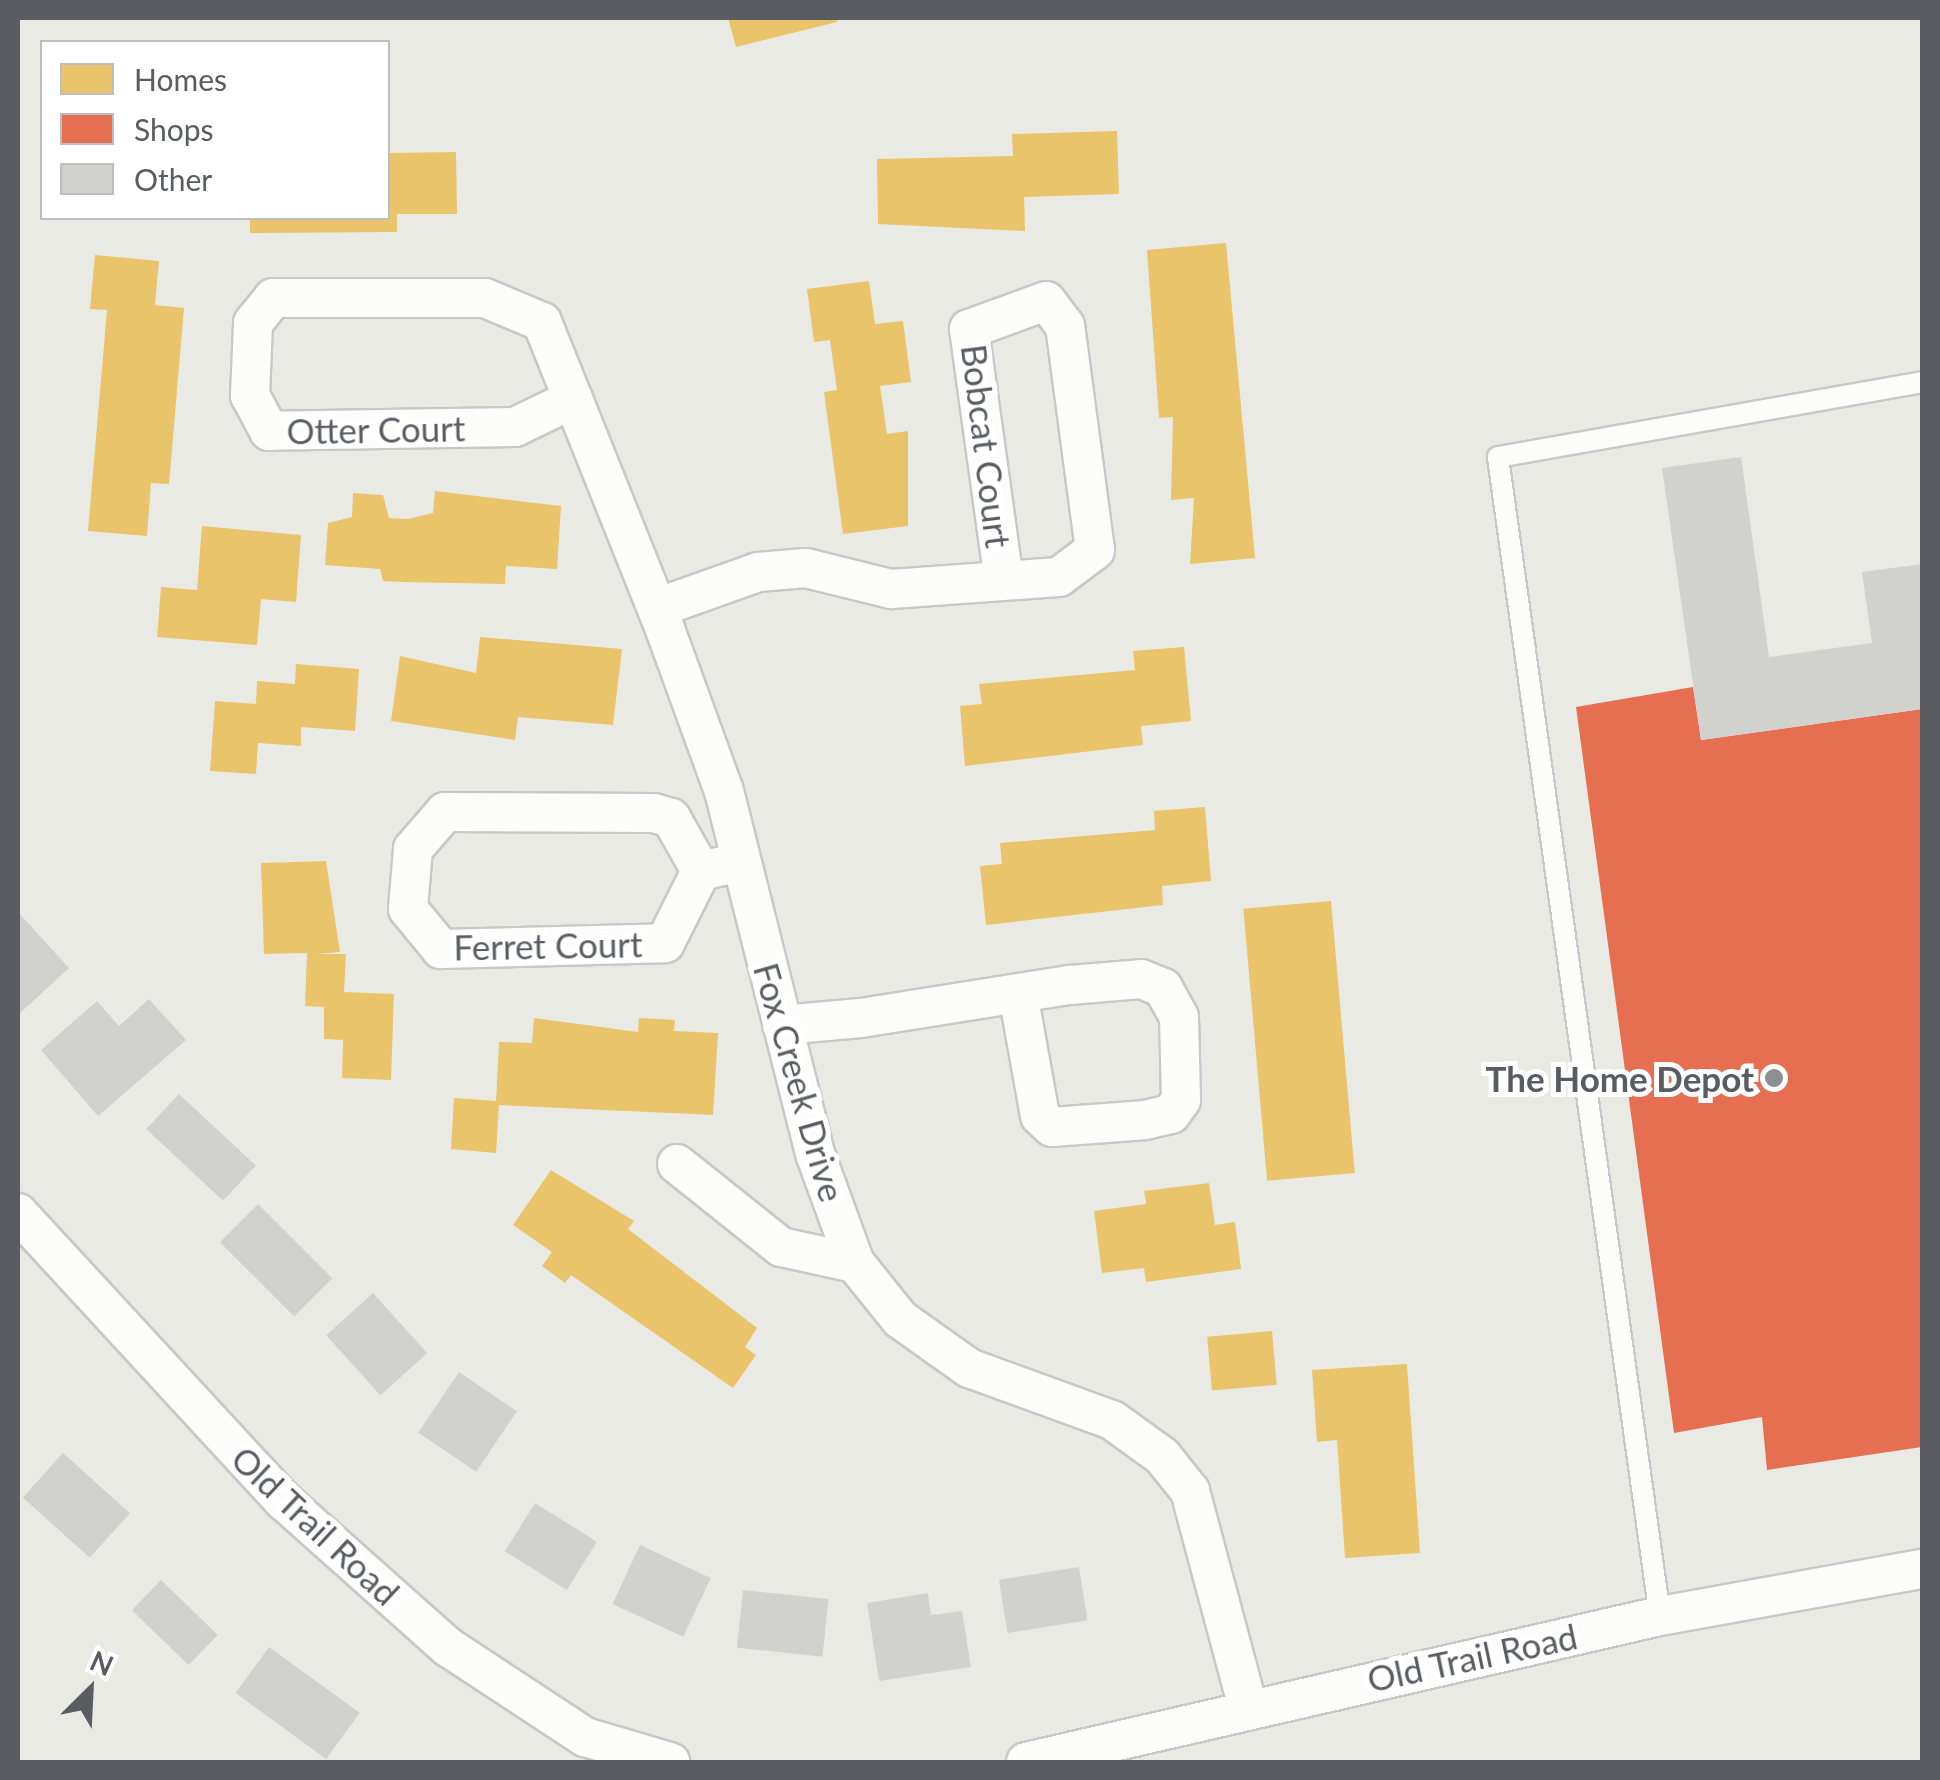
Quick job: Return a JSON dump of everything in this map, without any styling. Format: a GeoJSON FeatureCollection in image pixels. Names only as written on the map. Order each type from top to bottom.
{"type":"FeatureCollection","features":[{"type":"Feature","properties":{"kind":"street","name":"Otter Court"},"geometry":{"type":"LineString","coordinates":[[523,308],[485,298],[273,298],[252,323],[250,396],[269,431],[285,432],[515,427],[573,399]]}},
{"type":"Feature","properties":{"kind":"street","name":"Bobcat Court"},"geometry":{"type":"LineString","coordinates":[[657,608],[758,572],[806,568],[891,589],[1060,576],[1094,550],[1064,326],[1046,301],[969,329],[1004,580]]}},
{"type":"Feature","properties":{"kind":"street","name":"Fox Creek Drive"},"geometry":{"type":"LineString","coordinates":[[523,308],[542,322],[657,608],[724,791],[782,1025],[855,1263],[900,1319],[969,1368],[1112,1420],[1162,1456],[1196,1507],[1248,1706]]}},
{"type":"Feature","properties":{"kind":"street","name":"Ferret Court"},"geometry":{"type":"LineString","coordinates":[[445,812],[654,813],[671,818],[701,872],[681,925],[651,944],[441,949],[408,910],[413,849],[445,812]]}},
{"type":"Feature","properties":{"kind":"street"},"geometry":{"type":"LineString","coordinates":[[701,872],[740,862]]}},
{"type":"Feature","properties":{"kind":"street"},"geometry":{"type":"LineString","coordinates":[[782,1025],[1018,994],[1142,979],[1163,988],[1179,1017],[1181,1100],[1171,1114],[1146,1120],[1052,1127],[1040,1116],[1018,994]]}},
{"type":"Feature","properties":{"kind":"street"},"geometry":{"type":"LineString","coordinates":[[677,1164],[781,1248],[855,1263]]}},
{"type":"Feature","properties":{"kind":"street","name":"Old Trail Road"},"geometry":{"type":"LineString","coordinates":[[18,1214],[284,1501],[448,1648],[585,1737],[670,1762]]}},
{"type":"Feature","properties":{"kind":"street","name":"Old Trail Road"},"geometry":{"type":"LineString","coordinates":[[1026,1762],[1248,1706],[1660,1616],[1922,1569]]}},
{"type":"Feature","properties":{"kind":"lane"},"geometry":{"type":"LineString","coordinates":[[1660,1616],[1498,458],[1922,382]]}},
{"type":"Feature","properties":{"kind":"building: Homes"},"geometry":{"type":"Polygon","coordinates":[[[728,18],[836,18],[837,22],[736,47],[728,18]]]}},
{"type":"Feature","properties":{"kind":"building: Homes"},"geometry":{"type":"Polygon","coordinates":[[[1117,131],[1119,194],[1024,197],[1025,231],[878,224],[877,159],[1013,156],[1012,134],[1117,131]]]}},
{"type":"Feature","properties":{"kind":"building: Homes"},"geometry":{"type":"Polygon","coordinates":[[[456,152],[457,214],[397,214],[397,232],[250,233],[250,220],[390,220],[390,153],[456,152]]]}},
{"type":"Feature","properties":{"kind":"building: Homes"},"geometry":{"type":"Polygon","coordinates":[[[1226,243],[1255,558],[1190,564],[1194,498],[1171,500],[1173,417],[1159,418],[1147,250],[1226,243]]]}},
{"type":"Feature","properties":{"kind":"building: Homes"},"geometry":{"type":"Polygon","coordinates":[[[95,255],[159,261],[155,305],[184,308],[169,484],[151,483],[147,536],[88,531],[107,310],[90,309],[95,255]]]}},
{"type":"Feature","properties":{"kind":"building: Homes"},"geometry":{"type":"Polygon","coordinates":[[[869,281],[875,324],[903,321],[911,382],[880,386],[887,434],[908,431],[908,526],[843,534],[824,392],[837,390],[830,340],[814,342],[807,289],[869,281]]]}},
{"type":"Feature","properties":{"kind":"building: Homes"},"geometry":{"type":"Polygon","coordinates":[[[435,491],[561,506],[557,569],[506,566],[505,584],[383,581],[380,569],[325,565],[328,523],[352,517],[353,493],[383,495],[389,518],[408,519],[433,513],[435,491]]]}},
{"type":"Feature","properties":{"kind":"building: Homes"},"geometry":{"type":"Polygon","coordinates":[[[202,526],[301,535],[296,602],[261,599],[257,645],[157,637],[161,587],[197,590],[202,526]]]}},
{"type":"Feature","properties":{"kind":"building: Homes"},"geometry":{"type":"Polygon","coordinates":[[[480,637],[622,649],[613,725],[518,717],[515,740],[391,721],[400,656],[476,673],[480,637]]]}},
{"type":"Feature","properties":{"kind":"building: Homes"},"geometry":{"type":"Polygon","coordinates":[[[1184,647],[1191,721],[1141,726],[1143,745],[965,766],[960,706],[982,704],[979,684],[1135,670],[1133,651],[1184,647]]]}},
{"type":"Feature","properties":{"kind":"building: Homes"},"geometry":{"type":"Polygon","coordinates":[[[296,664],[359,669],[355,731],[301,727],[301,746],[258,743],[256,774],[210,771],[215,701],[256,704],[257,681],[295,684],[296,664]]]}},
{"type":"Feature","properties":{"kind":"building: Homes"},"geometry":{"type":"Polygon","coordinates":[[[1205,807],[1211,881],[1162,886],[1163,905],[986,925],[980,866],[1002,864],[1000,843],[1155,830],[1154,811],[1205,807]]]}},
{"type":"Feature","properties":{"kind":"building: Homes"},"geometry":{"type":"Polygon","coordinates":[[[326,861],[340,952],[317,954],[346,954],[344,992],[394,994],[391,1080],[342,1078],[343,1040],[324,1039],[324,1007],[305,1006],[307,953],[264,954],[261,863],[326,861]]]}},
{"type":"Feature","properties":{"kind":"building: Homes"},"geometry":{"type":"Polygon","coordinates":[[[1331,901],[1355,1173],[1267,1181],[1243,909],[1331,901]]]}},
{"type":"Feature","properties":{"kind":"building: Homes"},"geometry":{"type":"Polygon","coordinates":[[[534,1018],[638,1032],[639,1018],[675,1020],[674,1031],[718,1033],[713,1115],[499,1105],[496,1153],[451,1149],[454,1098],[496,1101],[499,1042],[532,1043],[534,1018]]]}},
{"type":"Feature","properties":{"kind":"building: Homes"},"geometry":{"type":"Polygon","coordinates":[[[551,1170],[634,1221],[628,1229],[757,1328],[745,1347],[756,1355],[733,1388],[571,1275],[565,1283],[542,1266],[552,1252],[513,1225],[551,1170]]]}},
{"type":"Feature","properties":{"kind":"building: Homes"},"geometry":{"type":"Polygon","coordinates":[[[1209,1183],[1215,1225],[1235,1222],[1241,1269],[1146,1282],[1144,1268],[1102,1273],[1094,1211],[1146,1204],[1144,1191],[1209,1183]]]}},
{"type":"Feature","properties":{"kind":"building: Homes"},"geometry":{"type":"Polygon","coordinates":[[[1272,1331],[1277,1385],[1212,1390],[1207,1337],[1272,1331]]]}},
{"type":"Feature","properties":{"kind":"building: Homes"},"geometry":{"type":"Polygon","coordinates":[[[1407,1364],[1420,1553],[1345,1558],[1337,1440],[1317,1442],[1312,1370],[1407,1364]]]}},
{"type":"Feature","properties":{"kind":"building: Shops","name":"The Home Depot"},"geometry":{"type":"Polygon","coordinates":[[[1693,687],[1701,740],[1922,709],[1922,1447],[1767,1470],[1762,1417],[1674,1433],[1576,707],[1693,687]]]}},
{"type":"Feature","properties":{"kind":"building: Other"},"geometry":{"type":"Polygon","coordinates":[[[1741,457],[1769,657],[1872,643],[1862,572],[1922,564],[1922,709],[1701,740],[1662,468],[1741,457]]]}},
{"type":"Feature","properties":{"kind":"building: Other"},"geometry":{"type":"Polygon","coordinates":[[[18,912],[69,968],[18,1015],[18,912]]]}},
{"type":"Feature","properties":{"kind":"building: Other"},"geometry":{"type":"Polygon","coordinates":[[[149,999],[186,1040],[98,1116],[41,1050],[97,1001],[119,1026],[149,999]]]}},
{"type":"Feature","properties":{"kind":"building: Other"},"geometry":{"type":"Polygon","coordinates":[[[179,1094],[256,1166],[223,1201],[146,1129],[179,1094]]]}},
{"type":"Feature","properties":{"kind":"building: Other"},"geometry":{"type":"Polygon","coordinates":[[[258,1204],[332,1278],[294,1316],[220,1242],[258,1204]]]}},
{"type":"Feature","properties":{"kind":"building: Other"},"geometry":{"type":"Polygon","coordinates":[[[373,1293],[427,1353],[380,1395],[326,1335],[373,1293]]]}},
{"type":"Feature","properties":{"kind":"building: Other"},"geometry":{"type":"Polygon","coordinates":[[[459,1372],[517,1411],[476,1472],[418,1433],[459,1372]]]}},
{"type":"Feature","properties":{"kind":"building: Other"},"geometry":{"type":"Polygon","coordinates":[[[63,1453],[130,1513],[90,1558],[23,1498],[63,1453]]]}},
{"type":"Feature","properties":{"kind":"building: Other"},"geometry":{"type":"Polygon","coordinates":[[[535,1503],[597,1542],[567,1590],[505,1551],[535,1503]]]}},
{"type":"Feature","properties":{"kind":"building: Other"},"geometry":{"type":"Polygon","coordinates":[[[640,1545],[711,1578],[683,1637],[613,1604],[640,1545]]]}},
{"type":"Feature","properties":{"kind":"building: Other"},"geometry":{"type":"Polygon","coordinates":[[[1079,1567],[1087,1620],[1007,1633],[999,1580],[1079,1567]]]}},
{"type":"Feature","properties":{"kind":"building: Other"},"geometry":{"type":"Polygon","coordinates":[[[161,1580],[218,1635],[189,1665],[132,1610],[161,1580]]]}},
{"type":"Feature","properties":{"kind":"building: Other"},"geometry":{"type":"Polygon","coordinates":[[[743,1590],[829,1599],[822,1657],[737,1648],[743,1590]]]}},
{"type":"Feature","properties":{"kind":"building: Other"},"geometry":{"type":"Polygon","coordinates":[[[928,1593],[931,1615],[962,1611],[971,1667],[879,1681],[867,1603],[928,1593]]]}},
{"type":"Feature","properties":{"kind":"building: Other"},"geometry":{"type":"Polygon","coordinates":[[[269,1647],[360,1713],[326,1759],[235,1693],[269,1647]]]}},
{"type":"Feature","properties":{"kind":"place","name":"The Home Depot"},"geometry":{"type":"Point","coordinates":[1774,1078]}}]}
